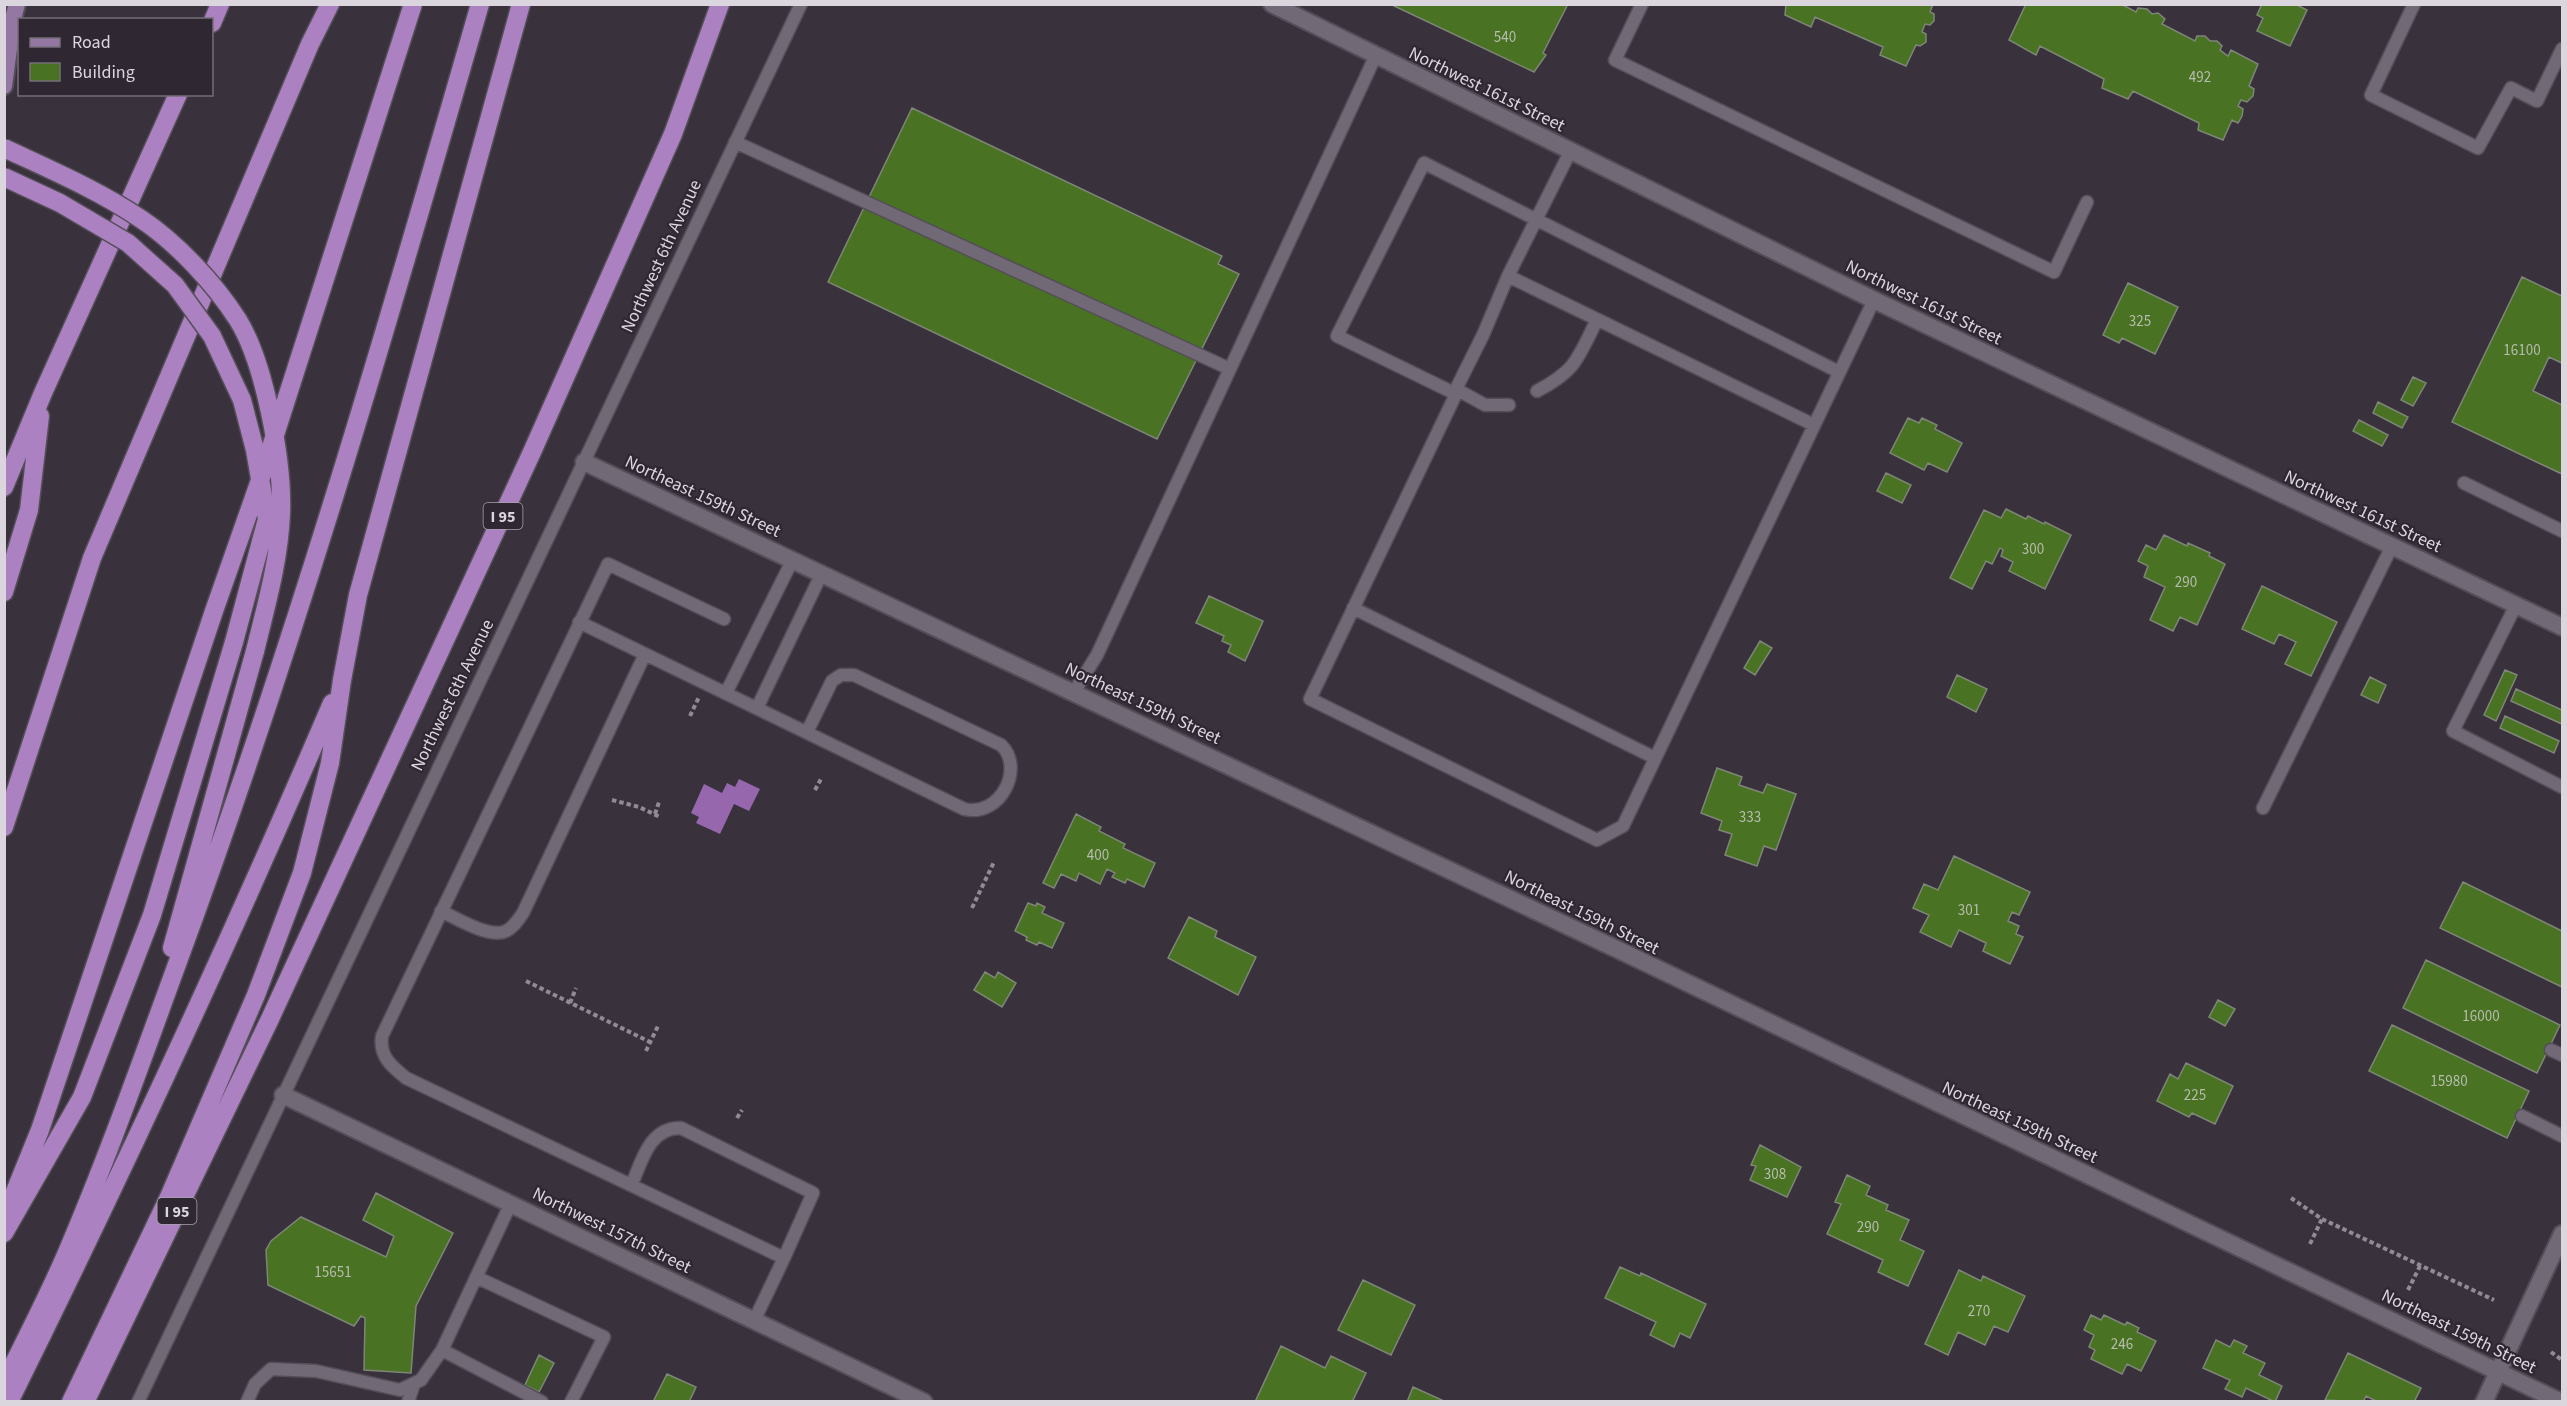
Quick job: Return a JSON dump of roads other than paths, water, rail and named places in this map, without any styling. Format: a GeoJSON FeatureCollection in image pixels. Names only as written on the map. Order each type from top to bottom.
{"type":"FeatureCollection","features":[{"type":"Feature","properties":{"kind":"highway"},"geometry":{"type":"LineString","coordinates":[[213,21],[220,4]]}},
{"type":"Feature","properties":{"kind":"highway"},"geometry":{"type":"LineString","coordinates":[[4,827],[92,558],[310,44],[330,4]]}},
{"type":"Feature","properties":{"kind":"highway"},"geometry":{"type":"LineString","coordinates":[[4,1217],[40,1130],[265,466],[413,4]]}},
{"type":"Feature","properties":{"kind":"highway"},"geometry":{"type":"LineString","coordinates":[[4,1383],[68,1251],[137,1074],[285,659],[385,334],[480,4]]}},
{"type":"Feature","properties":{"kind":"highway"},"geometry":{"type":"LineString","coordinates":[[71,1401],[169,1197],[256,995],[302,873],[330,763],[342,680],[358,595],[521,4]]}},
{"type":"Feature","properties":{"kind":"highway","name":"I 95"},"geometry":{"type":"LineString","coordinates":[[85,1401],[269,1021],[532,452],[673,134],[720,4]]}},
{"type":"Feature","properties":{"kind":"highway"},"geometry":{"type":"LineString","coordinates":[[4,487],[43,393],[177,96]]}},
{"type":"Feature","properties":{"kind":"highway"},"geometry":{"type":"LineString","coordinates":[[4,148],[80,183],[143,220],[194,264],[238,321],[262,379],[279,460],[281,513],[275,571],[255,651],[137,1074]]}},
{"type":"Feature","properties":{"kind":"highway"},"geometry":{"type":"LineString","coordinates":[[4,177],[60,203],[128,243],[175,285],[212,336],[242,400],[255,450],[267,519],[234,642],[152,915],[86,1086],[4,1233]]}},
{"type":"Feature","properties":{"kind":"highway"},"geometry":{"type":"LineString","coordinates":[[4,592],[28,510],[43,393]]}},
{"type":"Feature","properties":{"kind":"highway"},"geometry":{"type":"LineString","coordinates":[[9,1401],[80,1258],[266,857],[342,680]]}},
{"type":"Feature","properties":{"kind":"main road"},"geometry":{"type":"LineString","coordinates":[[5,84],[17,4]]}},
{"type":"Feature","properties":{"kind":"street","name":"Northwest 161st Street"},"geometry":{"type":"LineString","coordinates":[[1272,4],[1874,300],[2562,627]]}},
{"type":"Feature","properties":{"kind":"street","name":"Northeast 159th Street"},"geometry":{"type":"LineString","coordinates":[[584,462],[1074,692],[2561,1401]]}},
{"type":"Feature","properties":{"kind":"street","name":"Northwest 157th Street"},"geometry":{"type":"LineString","coordinates":[[283,1095],[924,1401]]}},
{"type":"Feature","properties":{"kind":"street"},"geometry":{"type":"LineString","coordinates":[[2484,1401],[2562,1234]]}},
{"type":"Feature","properties":{"kind":"lane","name":"Northwest 6th Avenue"},"geometry":{"type":"LineString","coordinates":[[138,1401],[801,4]]}},
{"type":"Feature","properties":{"kind":"lane"},"geometry":{"type":"LineString","coordinates":[[1642,4],[1615,60],[2054,272],[2087,202]]}},
{"type":"Feature","properties":{"kind":"lane"},"geometry":{"type":"LineString","coordinates":[[2414,4],[2371,95],[2478,148],[2511,88],[2536,101],[2562,49]]}},
{"type":"Feature","properties":{"kind":"lane"},"geometry":{"type":"LineString","coordinates":[[1074,692],[1097,655],[1376,55]]}},
{"type":"Feature","properties":{"kind":"lane"},"geometry":{"type":"LineString","coordinates":[[735,142],[1230,369]]}},
{"type":"Feature","properties":{"kind":"lane"},"geometry":{"type":"LineString","coordinates":[[1509,405],[1485,405],[1456,389],[1483,335],[1508,276],[1570,152]]}},
{"type":"Feature","properties":{"kind":"lane"},"geometry":{"type":"LineString","coordinates":[[1839,372],[1424,163],[1337,336],[1456,394],[1310,699],[1597,840],[1623,826],[1874,300]]}},
{"type":"Feature","properties":{"kind":"lane"},"geometry":{"type":"LineString","coordinates":[[1508,276],[1814,425]]}},
{"type":"Feature","properties":{"kind":"lane"},"geometry":{"type":"LineString","coordinates":[[1537,391],[1559,379],[1574,367],[1597,320]]}},
{"type":"Feature","properties":{"kind":"lane"},"geometry":{"type":"LineString","coordinates":[[2464,483],[2562,531]]}},
{"type":"Feature","properties":{"kind":"lane"},"geometry":{"type":"LineString","coordinates":[[2264,808],[2392,546]]}},
{"type":"Feature","properties":{"kind":"lane"},"geometry":{"type":"LineString","coordinates":[[726,693],[793,559]]}},
{"type":"Feature","properties":{"kind":"lane"},"geometry":{"type":"LineString","coordinates":[[724,619],[608,564],[382,1036],[381,1048],[385,1058],[406,1078],[784,1258]]}},
{"type":"Feature","properties":{"kind":"lane"},"geometry":{"type":"LineString","coordinates":[[758,708],[822,573]]}},
{"type":"Feature","properties":{"kind":"lane"},"geometry":{"type":"LineString","coordinates":[[2516,605],[2452,731],[2562,787]]}},
{"type":"Feature","properties":{"kind":"lane"},"geometry":{"type":"LineString","coordinates":[[1353,608],[1655,758]]}},
{"type":"Feature","properties":{"kind":"lane"},"geometry":{"type":"LineString","coordinates":[[579,622],[964,809],[975,812],[984,810],[1000,798],[1010,773],[1011,760],[1008,752],[1001,746],[854,675],[841,675],[832,681],[807,732]]}},
{"type":"Feature","properties":{"kind":"lane"},"geometry":{"type":"LineString","coordinates":[[441,911],[496,933],[506,931],[516,923],[523,913],[645,654]]}},
{"type":"Feature","properties":{"kind":"lane"},"geometry":{"type":"LineString","coordinates":[[2522,1116],[2562,1136]]}},
{"type":"Feature","properties":{"kind":"lane"},"geometry":{"type":"LineString","coordinates":[[632,1184],[650,1143],[657,1135],[674,1128],[687,1129],[813,1193],[754,1321]]}},
{"type":"Feature","properties":{"kind":"lane"},"geometry":{"type":"LineString","coordinates":[[247,1401],[255,1384],[271,1369],[316,1371],[400,1390],[421,1380],[442,1350],[511,1203]]}},
{"type":"Feature","properties":{"kind":"lane"},"geometry":{"type":"LineString","coordinates":[[476,1277],[604,1337],[571,1401]]}},
{"type":"Feature","properties":{"kind":"lane"},"geometry":{"type":"LineString","coordinates":[[442,1350],[542,1401]]}},
{"type":"Feature","properties":{"kind":"lane"},"geometry":{"type":"LineString","coordinates":[[408,1401],[414,1384]]}}]}
